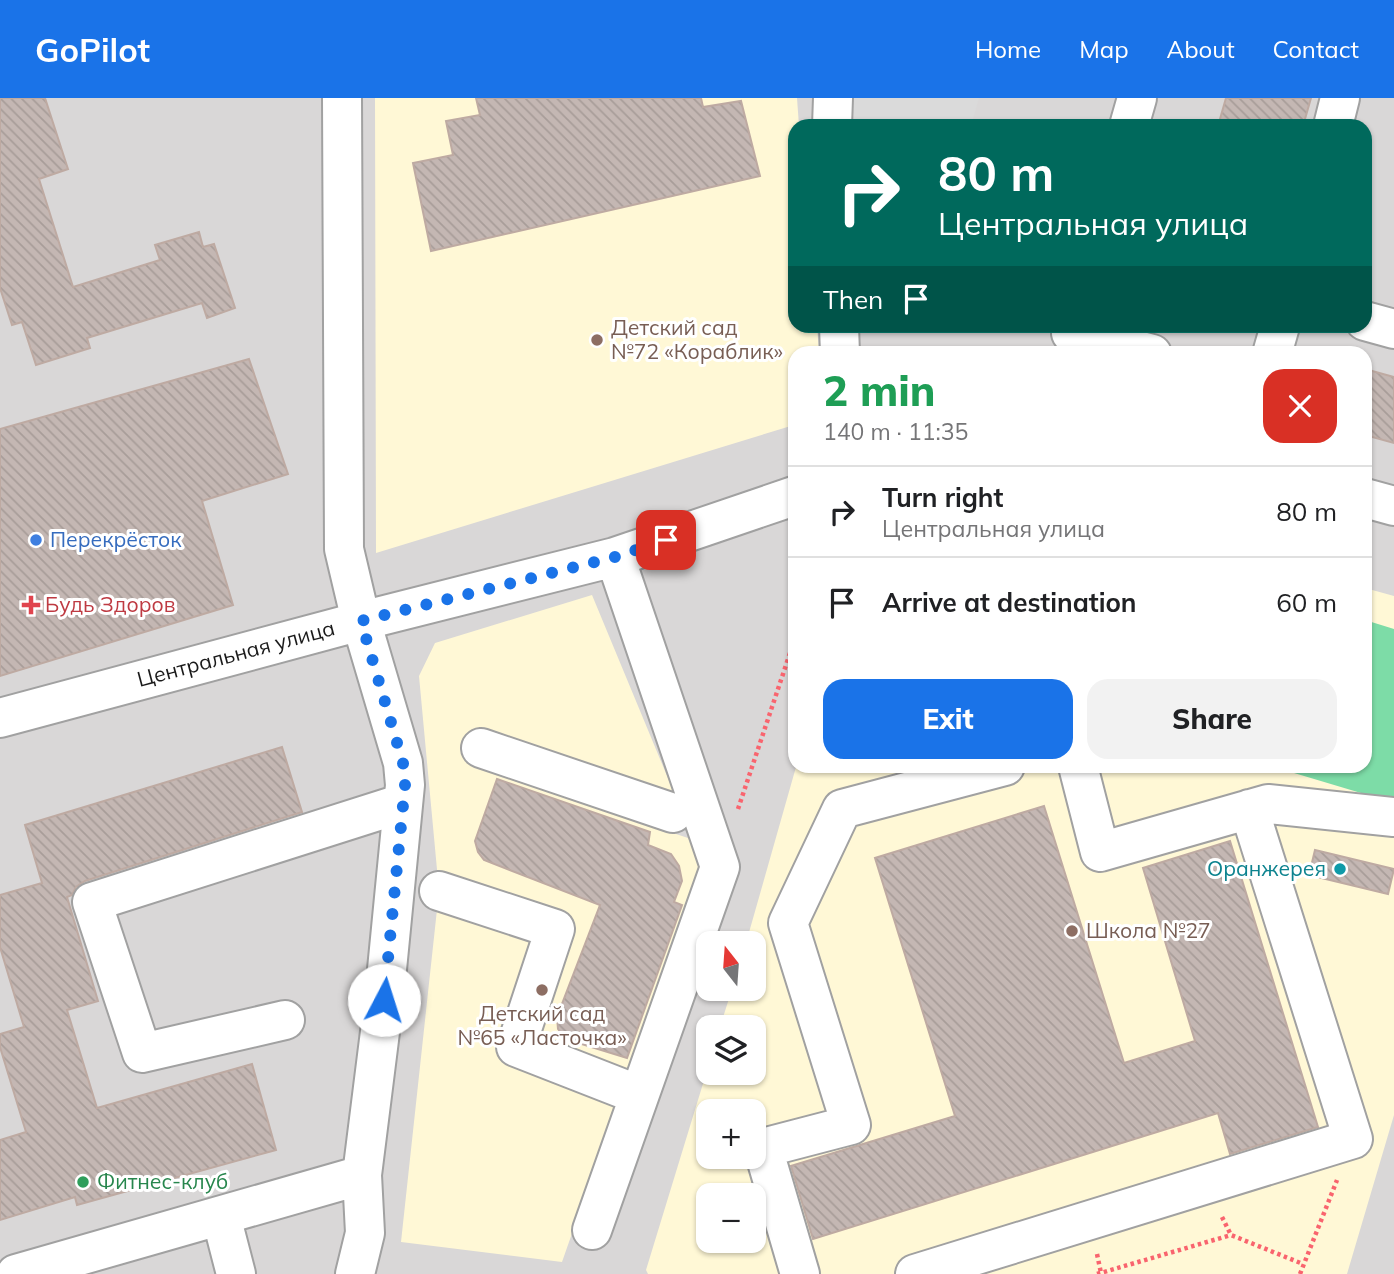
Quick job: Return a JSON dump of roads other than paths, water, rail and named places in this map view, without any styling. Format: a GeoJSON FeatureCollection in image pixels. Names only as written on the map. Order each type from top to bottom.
{"type":"FeatureCollection","features":[{"type":"Feature","properties":{"kind":"street"},"geometry":{"type":"LineString","coordinates":[[342,98],[344,549],[361,621],[403,763],[405,785],[384,1000],[362,1175],[365,1233],[355,1274]]}},
{"type":"Feature","properties":{"kind":"street"},"geometry":{"type":"LineString","coordinates":[[832,119],[833,98]]}},
{"type":"Feature","properties":{"kind":"street"},"geometry":{"type":"LineString","coordinates":[[1131,119],[1137,98]]}},
{"type":"Feature","properties":{"kind":"street"},"geometry":{"type":"LineString","coordinates":[[1335,119],[1340,98]]}},
{"type":"Feature","properties":{"kind":"street"},"geometry":{"type":"LineString","coordinates":[[1372,323],[1394,329]]}},
{"type":"Feature","properties":{"kind":"street"},"geometry":{"type":"LineString","coordinates":[[1069,337],[1113,346]]}},
{"type":"Feature","properties":{"kind":"street","name":"Центральная улица"},"geometry":{"type":"LineString","coordinates":[[0,718],[361,621],[615,557],[788,498]]}},
{"type":"Feature","properties":{"kind":"street"},"geometry":{"type":"LineString","coordinates":[[1372,500],[1394,506]]}},
{"type":"Feature","properties":{"kind":"street"},"geometry":{"type":"LineString","coordinates":[[592,1230],[720,867],[615,557]]}},
{"type":"Feature","properties":{"kind":"street"},"geometry":{"type":"LineString","coordinates":[[481,748],[673,813]]}},
{"type":"Feature","properties":{"kind":"street"},"geometry":{"type":"LineString","coordinates":[[800,1274],[763,1148],[851,1125],[788,923],[842,809],[978,773]]}},
{"type":"Feature","properties":{"kind":"street"},"geometry":{"type":"LineString","coordinates":[[1080,773],[1100,852],[1268,803],[1394,817]]}},
{"type":"Feature","properties":{"kind":"street"},"geometry":{"type":"LineString","coordinates":[[285,1020],[142,1053],[92,902],[403,803]]}},
{"type":"Feature","properties":{"kind":"street"},"geometry":{"type":"LineString","coordinates":[[915,1274],[1353,1139],[1249,809]]}},
{"type":"Feature","properties":{"kind":"street"},"geometry":{"type":"LineString","coordinates":[[439,891],[555,929],[516,1047],[621,1088]]}},
{"type":"Feature","properties":{"kind":"street"},"geometry":{"type":"LineString","coordinates":[[16,1274],[362,1175]]}},
{"type":"Feature","properties":{"kind":"street"},"geometry":{"type":"LineString","coordinates":[[221,1216],[236,1274]]}},
{"type":"Feature","properties":{"kind":"place","name":"Детский сад №72 «Кораблик»"},"geometry":{"type":"Point","coordinates":[597,340]}},
{"type":"Feature","properties":{"kind":"place","name":"Перекрёсток"},"geometry":{"type":"Point","coordinates":[36,540]}},
{"type":"Feature","properties":{"kind":"place","name":"Будь Здоров"},"geometry":{"type":"Point","coordinates":[31,605]}},
{"type":"Feature","properties":{"kind":"place","name":"Оранжерея"},"geometry":{"type":"Point","coordinates":[1340,869]}},
{"type":"Feature","properties":{"kind":"place","name":"Школа №27"},"geometry":{"type":"Point","coordinates":[1072,931]}},
{"type":"Feature","properties":{"kind":"place","name":"Детский сад №65 «Ласточка»"},"geometry":{"type":"Point","coordinates":[542,990]}},
{"type":"Feature","properties":{"kind":"place","name":"Фитнес-клуб"},"geometry":{"type":"Point","coordinates":[83,1182]}}]}
